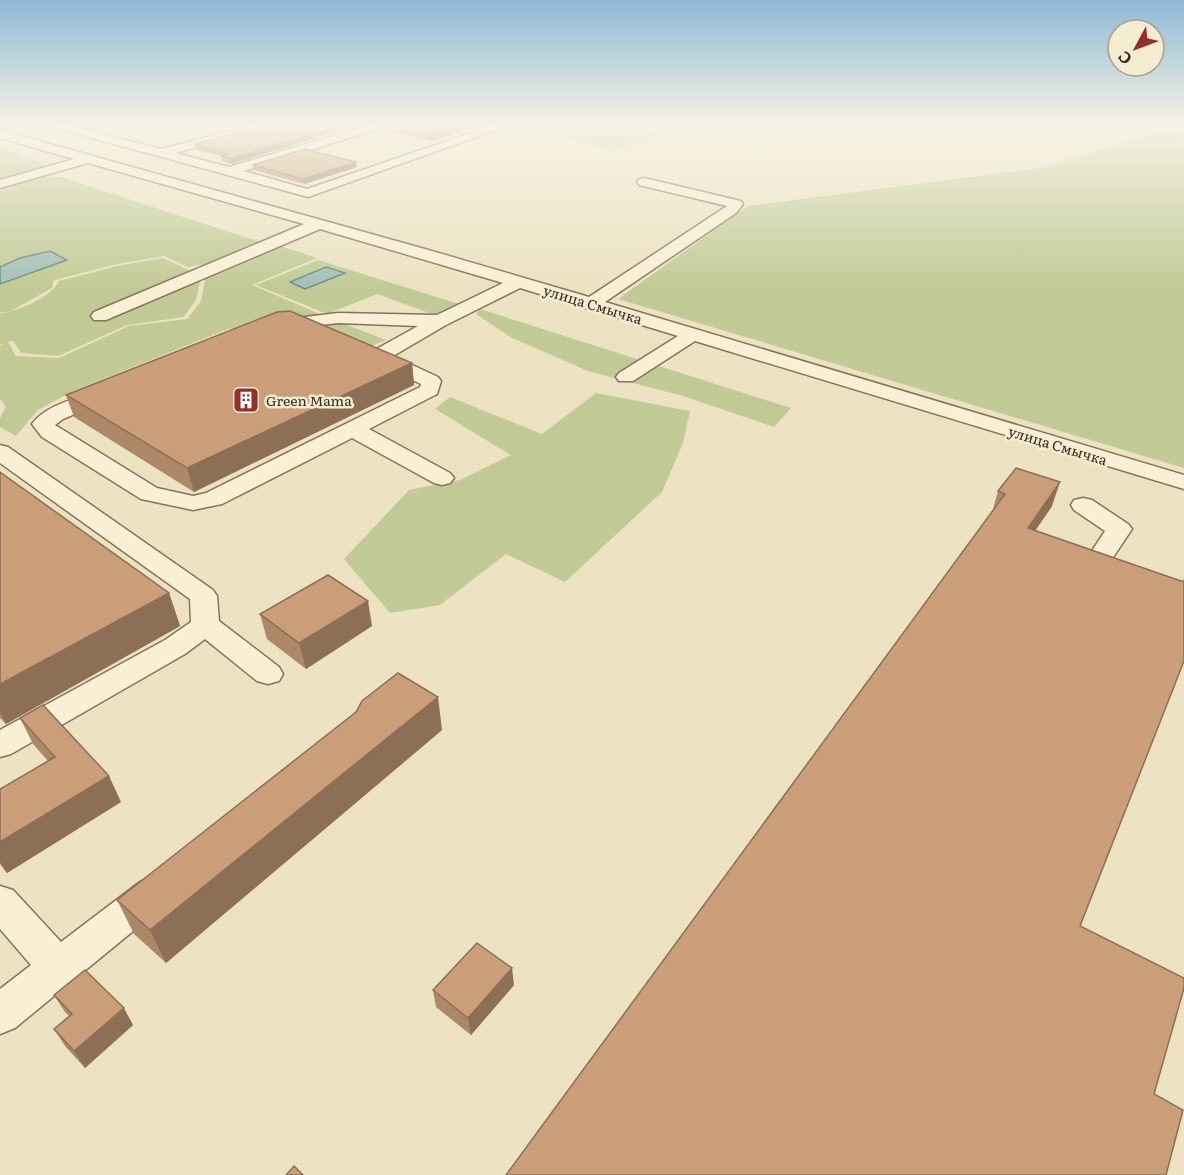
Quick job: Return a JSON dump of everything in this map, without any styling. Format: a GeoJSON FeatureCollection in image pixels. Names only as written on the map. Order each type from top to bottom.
{"type":"FeatureCollection","features":[{"type":"Feature","properties":{"kind":"street"},"geometry":{"type":"LineString","coordinates":[[0,184],[14,180]]}},
{"type":"Feature","properties":{"kind":"street","name":"улица Смычка"},"geometry":{"type":"LineString","coordinates":[[162,180],[518,282],[1184,482]]}},
{"type":"Feature","properties":{"kind":"street"},"geometry":{"type":"LineString","coordinates":[[184,186],[203,180]]}},
{"type":"Feature","properties":{"kind":"street"},"geometry":{"type":"LineString","coordinates":[[262,180],[308,193],[346,180]]}},
{"type":"Feature","properties":{"kind":"street"},"geometry":{"type":"LineString","coordinates":[[591,304],[731,210],[736,204],[644,182]]}},
{"type":"Feature","properties":{"kind":"street"},"geometry":{"type":"LineString","coordinates":[[100,316],[316,225]]}},
{"type":"Feature","properties":{"kind":"street"},"geometry":{"type":"LineString","coordinates":[[122,387],[55,414],[43,424],[50,432],[149,494],[194,502],[213,499],[429,390],[431,381],[378,356],[440,321],[518,282]]}},
{"type":"Feature","properties":{"kind":"street"},"geometry":{"type":"LineString","coordinates":[[97,298],[111,301],[141,299]]}},
{"type":"Feature","properties":{"kind":"street"},"geometry":{"type":"LineString","coordinates":[[266,329],[277,325],[338,318],[440,321]]}},
{"type":"Feature","properties":{"kind":"street"},"geometry":{"type":"LineString","coordinates":[[626,377],[693,334]]}},
{"type":"Feature","properties":{"kind":"street"},"geometry":{"type":"LineString","coordinates":[[352,429],[442,478]]}},
{"type":"Feature","properties":{"kind":"street"},"geometry":{"type":"LineString","coordinates":[[0,452],[203,596],[205,625],[268,674]]}},
{"type":"Feature","properties":{"kind":"street"},"geometry":{"type":"LineString","coordinates":[[1083,505],[1119,529],[1097,563],[1184,593]]}},
{"type":"Feature","properties":{"kind":"street"},"geometry":{"type":"LineString","coordinates":[[0,745],[175,647],[205,625]]}},
{"type":"Feature","properties":{"kind":"street"},"geometry":{"type":"LineString","coordinates":[[0,1014],[177,874]]}},
{"type":"Feature","properties":{"kind":"street"},"geometry":{"type":"LineString","coordinates":[[0,902],[58,968]]}},
{"type":"Feature","properties":{"kind":"green space"},"geometry":{"type":"Polygon","coordinates":[[[36,180],[70,180],[263,243],[216,262],[188,267],[164,256],[117,264],[54,280],[52,288],[11,311],[0,313],[0,284],[67,260],[20,258],[0,267],[0,190],[36,180]]]}},
{"type":"Feature","properties":{"kind":"green space"},"geometry":{"type":"Polygon","coordinates":[[[949,180],[1184,180],[1184,468],[618,299],[748,206],[949,180]]]}},
{"type":"Feature","properties":{"kind":"green space"},"geometry":{"type":"Polygon","coordinates":[[[278,245],[317,258],[252,285],[322,315],[262,326],[228,329],[73,391],[38,410],[16,436],[0,427],[0,418],[6,407],[0,399],[0,345],[3,344],[0,344],[0,314],[42,298],[59,281],[117,266],[163,258],[201,276],[196,300],[184,317],[127,325],[58,356],[21,353],[13,341],[8,342],[16,356],[59,358],[129,326],[187,319],[201,301],[206,275],[278,245]]]}},
{"type":"Feature","properties":{"kind":"green space"},"geometry":{"type":"Polygon","coordinates":[[[318,260],[459,304],[446,313],[432,314],[377,294],[327,314],[256,285],[318,260]]]}},
{"type":"Feature","properties":{"kind":"green space"},"geometry":{"type":"Polygon","coordinates":[[[480,309],[791,408],[774,427],[683,396],[588,371],[512,338],[476,314],[480,309]]]}},
{"type":"Feature","properties":{"kind":"green space"},"geometry":{"type":"Polygon","coordinates":[[[337,321],[386,340],[356,352],[290,326],[337,321]]]}},
{"type":"Feature","properties":{"kind":"green space"},"geometry":{"type":"Polygon","coordinates":[[[596,393],[690,411],[683,443],[662,492],[565,582],[506,554],[440,605],[390,613],[344,559],[409,490],[460,480],[511,455],[435,409],[450,397],[542,434],[596,393]]]}},
{"type":"Feature","properties":{"kind":"water"},"geometry":{"type":"Polygon","coordinates":[[[50,251],[67,260],[0,284],[0,267],[20,258],[50,251]]]}},
{"type":"Feature","properties":{"kind":"water"},"geometry":{"type":"Polygon","coordinates":[[[326,267],[345,273],[305,289],[290,282],[326,267]]]}},
{"type":"Feature","properties":{"kind":"building","name":"Green Mama"},"geometry":{"type":"Polygon","coordinates":[[[290,311],[412,363],[187,468],[66,395],[277,312],[290,311]]]}},
{"type":"Feature","properties":{"kind":"building"},"geometry":{"type":"Polygon","coordinates":[[[1016,468],[1060,482],[1028,528],[1184,582],[1184,661],[1080,926],[1184,978],[1184,988],[1154,1094],[1183,1110],[1166,1175],[506,1175],[1005,494],[998,491],[1016,468]]]}},
{"type":"Feature","properties":{"kind":"building"},"geometry":{"type":"Polygon","coordinates":[[[0,472],[169,593],[0,684],[0,472]]]}},
{"type":"Feature","properties":{"kind":"building"},"geometry":{"type":"Polygon","coordinates":[[[328,575],[368,601],[299,643],[260,614],[328,575]]]}},
{"type":"Feature","properties":{"kind":"building"},"geometry":{"type":"Polygon","coordinates":[[[398,673],[438,697],[150,930],[117,900],[356,712],[362,701],[398,673]]]}},
{"type":"Feature","properties":{"kind":"building"},"geometry":{"type":"Polygon","coordinates":[[[43,705],[109,776],[0,842],[0,789],[55,757],[20,718],[43,705]]]}},
{"type":"Feature","properties":{"kind":"building"},"geometry":{"type":"Polygon","coordinates":[[[477,943],[512,968],[468,1018],[433,990],[477,943]]]}},
{"type":"Feature","properties":{"kind":"building"},"geometry":{"type":"Polygon","coordinates":[[[85,970],[124,1008],[74,1051],[54,1029],[72,1014],[54,995],[85,970]]]}},
{"type":"Feature","properties":{"kind":"building"},"geometry":{"type":"Polygon","coordinates":[[[294,1166],[303,1175],[286,1175],[294,1166]]]}},
{"type":"Feature","properties":{"kind":"place","name":"Green Mama"},"geometry":{"type":"Point","coordinates":[246,400]}}]}
